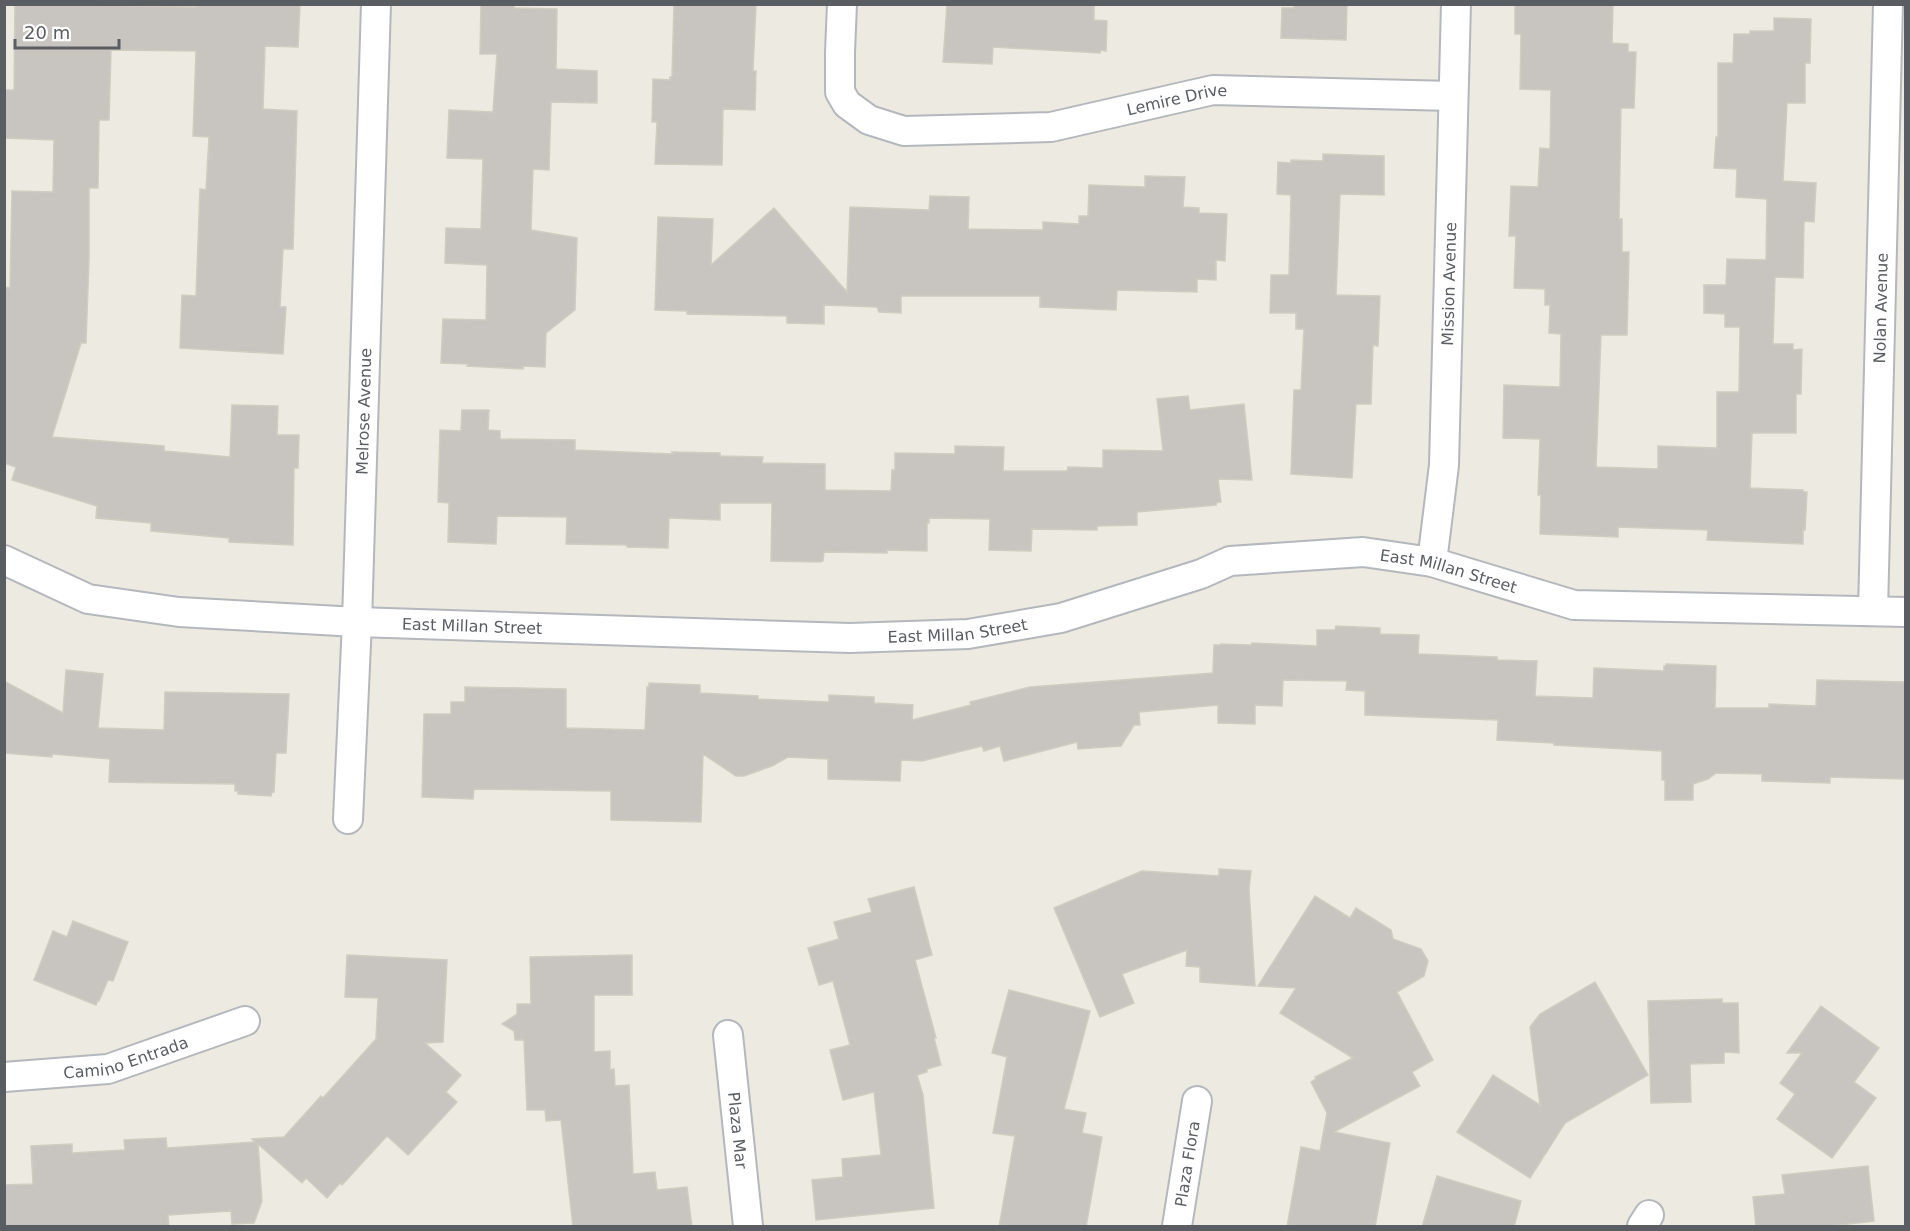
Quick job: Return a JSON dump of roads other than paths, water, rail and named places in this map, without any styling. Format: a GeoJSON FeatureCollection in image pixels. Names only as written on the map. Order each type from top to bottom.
{"type":"FeatureCollection","features":[{"type":"Feature","properties":{"kind":"street","name":"Melrose Avenue"},"geometry":{"type":"LineString","coordinates":[[348,819],[357,621],[376,4]]}},
{"type":"Feature","properties":{"kind":"street","name":"Lemire Drive"},"geometry":{"type":"LineString","coordinates":[[842,4],[840,92],[847,104],[869,120],[904,131],[1050,127],[1212,90],[1453,96]]}},
{"type":"Feature","properties":{"kind":"street","name":"Mission Avenue"},"geometry":{"type":"LineString","coordinates":[[1432,561],[1444,465],[1456,4]]}},
{"type":"Feature","properties":{"kind":"street","name":"Nolan Avenue"},"geometry":{"type":"LineString","coordinates":[[1873,611],[1887,4]]}},
{"type":"Feature","properties":{"kind":"street","name":"East Millan Street"},"geometry":{"type":"LineString","coordinates":[[4,560],[88,599],[179,612],[357,621],[857,638],[968,634],[1061,618],[1201,574],[1230,561],[1363,552],[1432,561],[1574,605],[1905,612]]}},
{"type":"Feature","properties":{"kind":"street","name":"Camino Entrada"},"geometry":{"type":"LineString","coordinates":[[4,1077],[108,1069],[244,1021]]}},
{"type":"Feature","properties":{"kind":"street","name":"Plaza Mar"},"geometry":{"type":"LineString","coordinates":[[728,1035],[748,1227]]}},
{"type":"Feature","properties":{"kind":"street","name":"Plaza Flora"},"geometry":{"type":"LineString","coordinates":[[1177,1227],[1197,1101]]}}]}
